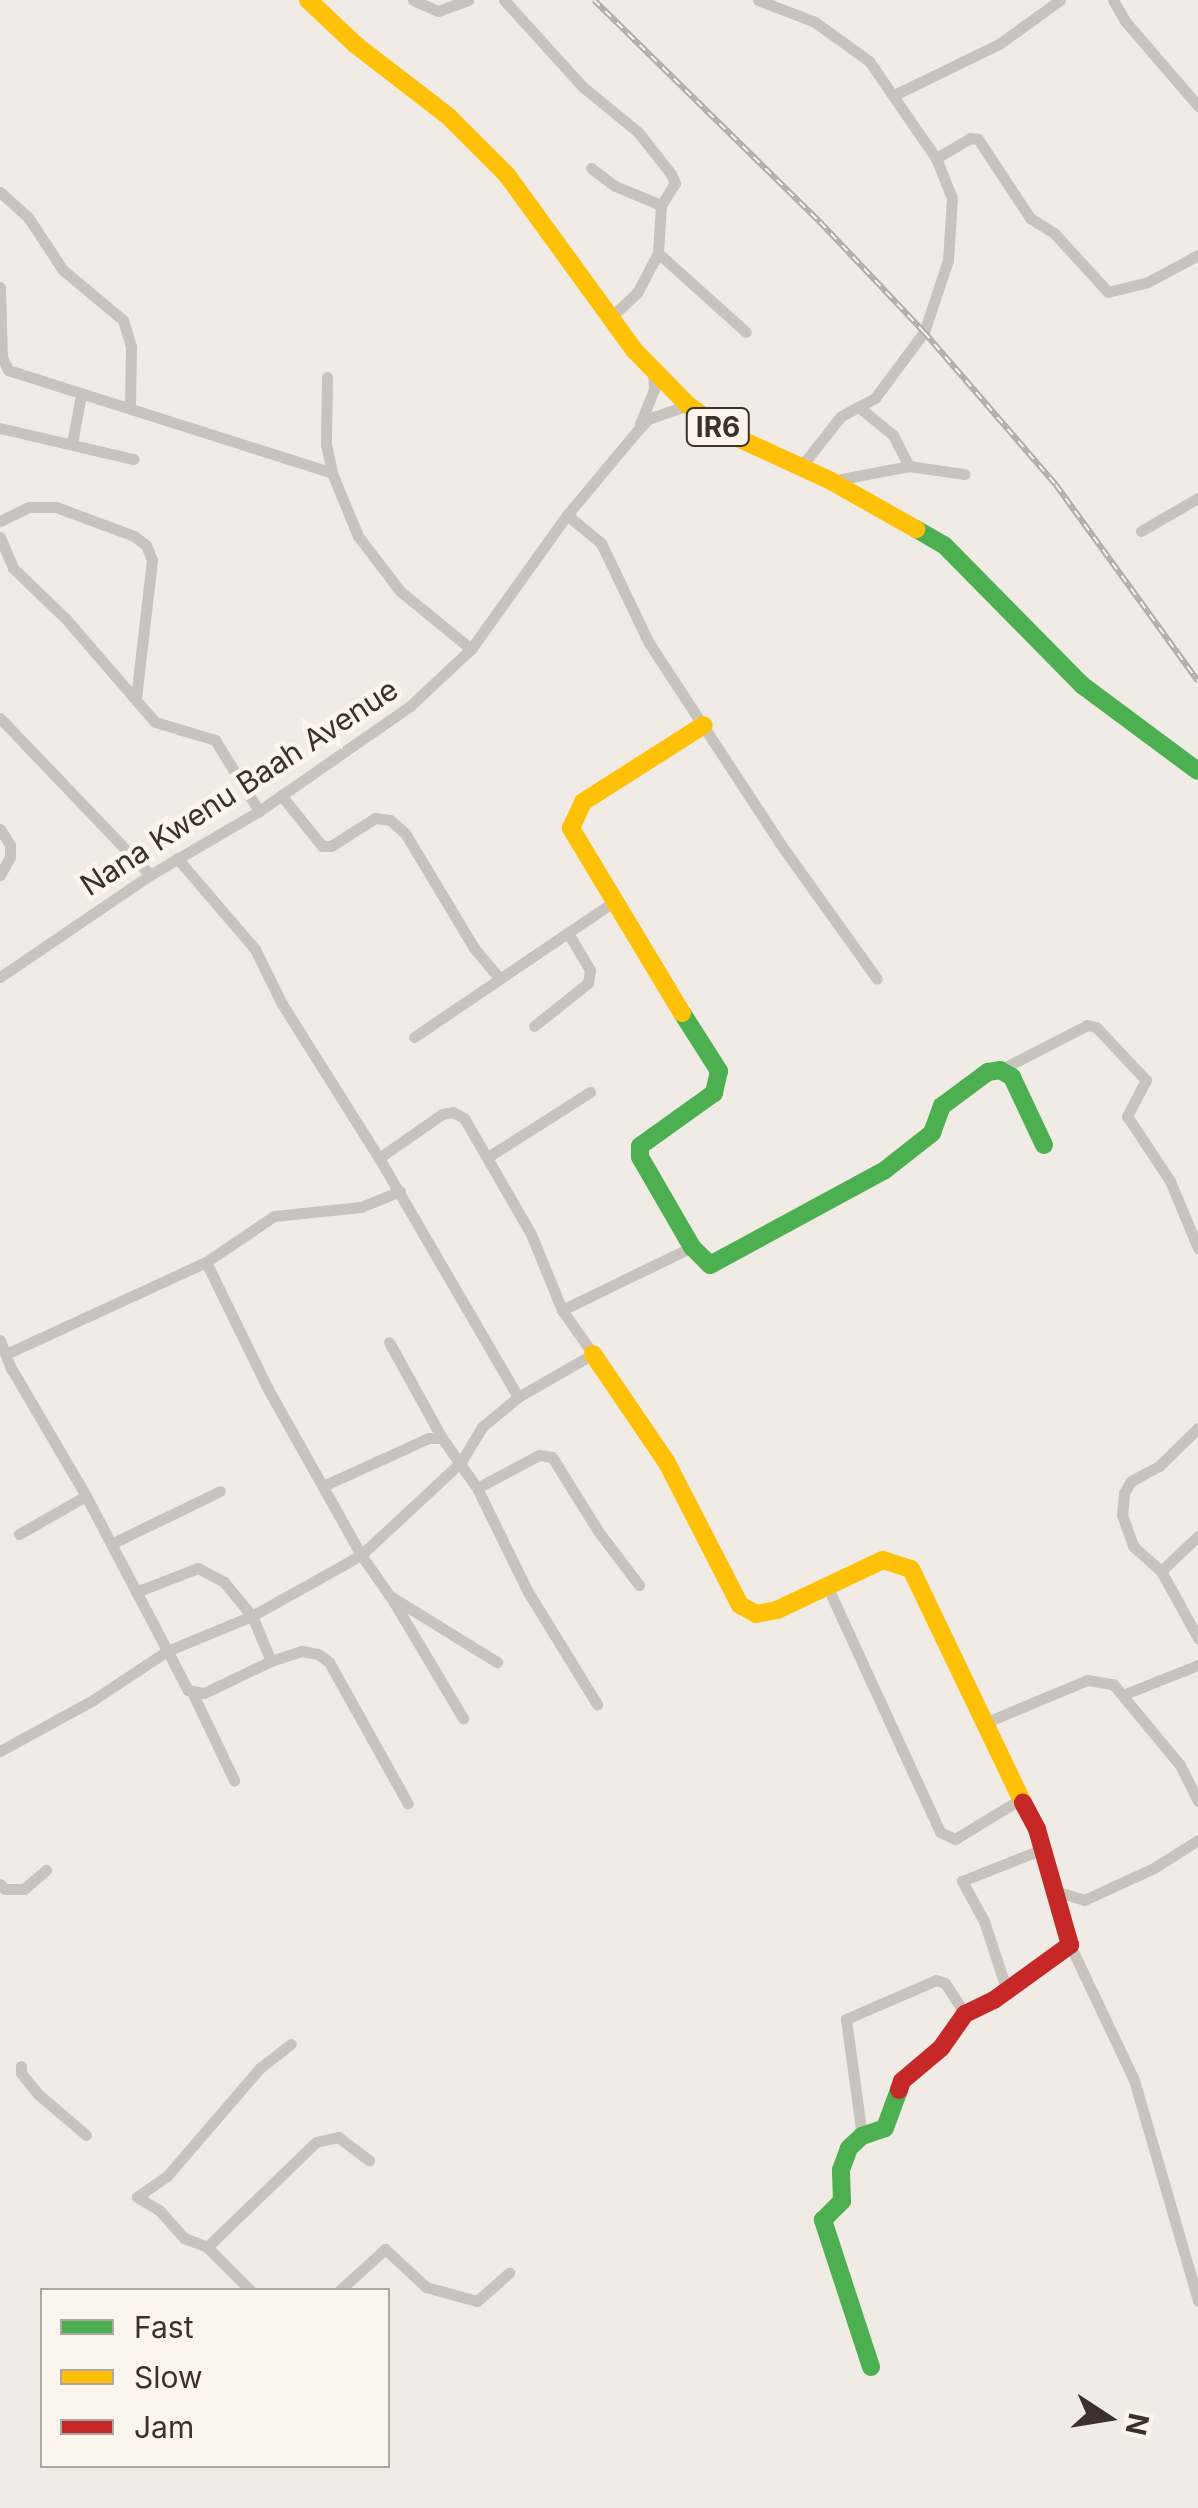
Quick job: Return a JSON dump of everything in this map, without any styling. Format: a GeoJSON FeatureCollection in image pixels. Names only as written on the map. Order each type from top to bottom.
{"type":"FeatureCollection","features":[{"type":"Feature","properties":{"kind":"street","name":"IR6"},"geometry":{"type":"LineString","coordinates":[[308,0],[356,45],[449,118],[507,175],[653,371],[688,405],[728,434],[831,481],[944,545],[1082,685],[1198,770]]}},
{"type":"Feature","properties":{"kind":"street"},"geometry":{"type":"LineString","coordinates":[[413,0],[438,12],[468,0]]}},
{"type":"Feature","properties":{"kind":"street"},"geometry":{"type":"LineString","coordinates":[[504,0],[582,87],[638,132],[675,183],[661,205],[658,253],[637,292],[611,316]]}},
{"type":"Feature","properties":{"kind":"street"},"geometry":{"type":"LineString","coordinates":[[758,0],[791,10],[837,37],[869,62],[936,158],[952,198],[952,237],[929,322],[875,398],[841,416],[800,468]]}},
{"type":"Feature","properties":{"kind":"street"},"geometry":{"type":"LineString","coordinates":[[894,95],[999,44],[1060,0]]}},
{"type":"Feature","properties":{"kind":"street"},"geometry":{"type":"LineString","coordinates":[[1113,0],[1125,22],[1198,106]]}},
{"type":"Feature","properties":{"kind":"street"},"geometry":{"type":"LineString","coordinates":[[936,158],[970,138],[978,140],[1030,218],[1054,233],[1108,292],[1148,282],[1198,256]]}},
{"type":"Feature","properties":{"kind":"street"},"geometry":{"type":"LineString","coordinates":[[591,168],[614,186],[661,205]]}},
{"type":"Feature","properties":{"kind":"street"},"geometry":{"type":"LineString","coordinates":[[0,192],[28,216],[63,270],[124,320],[131,347],[130,407]]}},
{"type":"Feature","properties":{"kind":"street"},"geometry":{"type":"LineString","coordinates":[[658,253],[746,332]]}},
{"type":"Feature","properties":{"kind":"street"},"geometry":{"type":"LineString","coordinates":[[0,287],[4,365],[31,380],[130,407],[332,473]]}},
{"type":"Feature","properties":{"kind":"street","name":"Nana Kwenu Baah Avenue"},"geometry":{"type":"LineString","coordinates":[[637,431],[654,389],[653,371]]}},
{"type":"Feature","properties":{"kind":"street"},"geometry":{"type":"LineString","coordinates":[[327,376],[326,444],[332,473],[358,536],[400,591],[471,649]]}},
{"type":"Feature","properties":{"kind":"street"},"geometry":{"type":"LineString","coordinates":[[72,443],[81,396]]}},
{"type":"Feature","properties":{"kind":"street","name":"Nana Kwenu Baah Avenue"},"geometry":{"type":"LineString","coordinates":[[0,977],[150,875],[259,811],[410,706],[471,649],[567,515],[648,419],[688,405]]}},
{"type":"Feature","properties":{"kind":"street"},"geometry":{"type":"LineString","coordinates":[[860,408],[893,435],[909,466]]}},
{"type":"Feature","properties":{"kind":"street"},"geometry":{"type":"LineString","coordinates":[[0,428],[133,459]]}},
{"type":"Feature","properties":{"kind":"street"},"geometry":{"type":"LineString","coordinates":[[831,481],[909,466],[964,474]]}},
{"type":"Feature","properties":{"kind":"street"},"geometry":{"type":"LineString","coordinates":[[1141,531],[1198,498]]}},
{"type":"Feature","properties":{"kind":"street"},"geometry":{"type":"LineString","coordinates":[[0,522],[29,507],[56,507],[134,536],[146,546],[152,560],[136,698]]}},
{"type":"Feature","properties":{"kind":"street"},"geometry":{"type":"LineString","coordinates":[[567,515],[600,543],[649,643],[779,842],[876,978]]}},
{"type":"Feature","properties":{"kind":"street"},"geometry":{"type":"LineString","coordinates":[[0,537],[13,568],[155,722],[214,740],[259,811]]}},
{"type":"Feature","properties":{"kind":"street"},"geometry":{"type":"LineString","coordinates":[[0,718],[150,875]]}},
{"type":"Feature","properties":{"kind":"street"},"geometry":{"type":"LineString","coordinates":[[704,726],[582,802],[574,813],[571,828],[612,904],[719,1071],[714,1092],[640,1146],[640,1157],[692,1247],[710,1265],[721,1262],[885,1170],[932,1133],[942,1106],[988,1072],[1000,1070],[1087,1024],[1096,1027],[1146,1080],[1127,1116],[1170,1181],[1198,1248]]}},
{"type":"Feature","properties":{"kind":"street"},"geometry":{"type":"LineString","coordinates":[[281,796],[322,846],[331,846],[375,818],[390,820],[405,833],[474,948],[500,979]]}},
{"type":"Feature","properties":{"kind":"street"},"geometry":{"type":"LineString","coordinates":[[0,830],[10,844],[3,872]]}},
{"type":"Feature","properties":{"kind":"street"},"geometry":{"type":"LineString","coordinates":[[177,858],[254,949],[282,1004],[400,1191],[518,1397]]}},
{"type":"Feature","properties":{"kind":"street"},"geometry":{"type":"LineString","coordinates":[[414,1038],[612,904]]}},
{"type":"Feature","properties":{"kind":"street"},"geometry":{"type":"LineString","coordinates":[[534,1026],[588,983],[590,970],[568,933]]}},
{"type":"Feature","properties":{"kind":"street"},"geometry":{"type":"LineString","coordinates":[[1000,1070],[1012,1077],[1044,1145]]}},
{"type":"Feature","properties":{"kind":"street"},"geometry":{"type":"LineString","coordinates":[[488,1156],[590,1092]]}},
{"type":"Feature","properties":{"kind":"street"},"geometry":{"type":"LineString","coordinates":[[379,1158],[442,1114],[453,1112],[464,1118],[531,1234],[562,1310],[667,1462],[740,1605],[756,1614],[777,1610],[883,1560],[911,1568],[1043,1849],[1070,1945],[1134,2080],[1198,2301]]}},
{"type":"Feature","properties":{"kind":"street"},"geometry":{"type":"LineString","coordinates":[[6,1354],[206,1262],[274,1216],[362,1206],[400,1191]]}},
{"type":"Feature","properties":{"kind":"street"},"geometry":{"type":"LineString","coordinates":[[562,1310],[692,1247]]}},
{"type":"Feature","properties":{"kind":"street"},"geometry":{"type":"LineString","coordinates":[[206,1262],[244,1346],[361,1555],[463,1718]]}},
{"type":"Feature","properties":{"kind":"street"},"geometry":{"type":"LineString","coordinates":[[0,1340],[6,1354],[6,1372],[86,1496],[192,1692],[234,1780]]}},
{"type":"Feature","properties":{"kind":"street"},"geometry":{"type":"LineString","coordinates":[[389,1342],[442,1438],[477,1488],[528,1592],[598,1704]]}},
{"type":"Feature","properties":{"kind":"street"},"geometry":{"type":"LineString","coordinates":[[0,1751],[93,1700],[167,1651],[252,1616],[361,1555],[461,1462],[482,1427],[518,1397],[593,1354]]}},
{"type":"Feature","properties":{"kind":"street"},"geometry":{"type":"LineString","coordinates":[[1198,1428],[1158,1466],[1131,1481],[1124,1492],[1122,1516],[1133,1546],[1161,1571],[1194,1616],[1198,1638]]}},
{"type":"Feature","properties":{"kind":"street"},"geometry":{"type":"LineString","coordinates":[[323,1486],[428,1438],[442,1438]]}},
{"type":"Feature","properties":{"kind":"street"},"geometry":{"type":"LineString","coordinates":[[477,1488],[539,1455],[552,1456],[598,1530],[639,1584]]}},
{"type":"Feature","properties":{"kind":"street"},"geometry":{"type":"LineString","coordinates":[[111,1544],[220,1491]]}},
{"type":"Feature","properties":{"kind":"street"},"geometry":{"type":"LineString","coordinates":[[20,1534],[86,1496]]}},
{"type":"Feature","properties":{"kind":"street"},"geometry":{"type":"LineString","coordinates":[[1161,1571],[1198,1536]]}},
{"type":"Feature","properties":{"kind":"street"},"geometry":{"type":"LineString","coordinates":[[136,1592],[181,1571],[198,1568],[224,1582],[252,1616],[271,1661]]}},
{"type":"Feature","properties":{"kind":"street"},"geometry":{"type":"LineString","coordinates":[[827,1586],[940,1832],[955,1840],[1021,1800]]}},
{"type":"Feature","properties":{"kind":"street"},"geometry":{"type":"LineString","coordinates":[[390,1596],[496,1662]]}},
{"type":"Feature","properties":{"kind":"street"},"geometry":{"type":"LineString","coordinates":[[192,1692],[204,1693],[271,1661],[302,1651],[318,1654],[329,1662],[408,1804]]}},
{"type":"Feature","properties":{"kind":"street"},"geometry":{"type":"LineString","coordinates":[[1125,1694],[1198,1665]]}},
{"type":"Feature","properties":{"kind":"street"},"geometry":{"type":"LineString","coordinates":[[982,1724],[1087,1680],[1113,1684],[1180,1765],[1198,1801]]}},
{"type":"Feature","properties":{"kind":"street"},"geometry":{"type":"LineString","coordinates":[[1052,1890],[1084,1900],[1154,1868],[1198,1840]]}},
{"type":"Feature","properties":{"kind":"street"},"geometry":{"type":"LineString","coordinates":[[1007,1991],[984,1921],[962,1882],[1043,1849]]}},
{"type":"Feature","properties":{"kind":"street"},"geometry":{"type":"LineString","coordinates":[[0,1884],[4,1889],[24,1889],[46,1870]]}},
{"type":"Feature","properties":{"kind":"street"},"geometry":{"type":"LineString","coordinates":[[871,2367],[823,2220],[842,2201],[841,2170],[849,2148],[862,2136],[885,2128],[902,2081],[941,2048],[965,2014],[1007,1991],[1070,1945]]}},
{"type":"Feature","properties":{"kind":"street"},"geometry":{"type":"LineString","coordinates":[[862,2136],[854,2100],[846,2019],[936,1980],[953,1993],[965,2014]]}},
{"type":"Feature","properties":{"kind":"street"},"geometry":{"type":"LineString","coordinates":[[248,2288],[207,2247],[184,2238],[159,2210],[137,2197],[166,2176],[260,2068],[291,2044]]}},
{"type":"Feature","properties":{"kind":"street"},"geometry":{"type":"LineString","coordinates":[[21,2066],[21,2073],[38,2094],[86,2135]]}},
{"type":"Feature","properties":{"kind":"street"},"geometry":{"type":"LineString","coordinates":[[207,2247],[316,2142],[338,2137],[370,2160]]}},
{"type":"Feature","properties":{"kind":"street"},"geometry":{"type":"LineString","coordinates":[[342,2288],[386,2248],[426,2288],[477,2301],[509,2273]]}},
{"type":"Feature","properties":{"kind":"railway"},"geometry":{"type":"LineString","coordinates":[[594,0],[820,222],[924,332],[1056,485],[1198,681]]}},
{"type":"Feature","properties":{"kind":"traffic: fast"},"geometry":{"type":"LineString","coordinates":[[916,529],[944,545],[1082,685],[1198,771]]}},
{"type":"Feature","properties":{"kind":"traffic: fast"},"geometry":{"type":"LineString","coordinates":[[682,1013],[719,1071],[714,1093],[640,1146],[640,1157],[692,1247],[710,1265],[885,1170],[932,1133],[942,1106],[988,1072],[1000,1070],[1012,1077],[1044,1145]]}},
{"type":"Feature","properties":{"kind":"traffic: fast"},"geometry":{"type":"LineString","coordinates":[[871,2367],[823,2220],[842,2201],[841,2170],[849,2148],[862,2136],[885,2128],[899,2090]]}},
{"type":"Feature","properties":{"kind":"traffic: slow"},"geometry":{"type":"LineString","coordinates":[[308,0],[356,45],[449,117],[507,175],[635,351],[688,405],[729,434],[831,481],[916,529]]}},
{"type":"Feature","properties":{"kind":"traffic: slow"},"geometry":{"type":"LineString","coordinates":[[682,1013],[571,828],[583,802],[704,725]]}},
{"type":"Feature","properties":{"kind":"traffic: slow"},"geometry":{"type":"LineString","coordinates":[[593,1354],[667,1463],[740,1605],[756,1614],[777,1610],[883,1560],[911,1569],[1023,1803]]}},
{"type":"Feature","properties":{"kind":"traffic: jam"},"geometry":{"type":"LineString","coordinates":[[899,2090],[902,2081],[941,2048],[965,2014],[994,2000],[1070,1945],[1037,1829],[1023,1803]]}}]}
